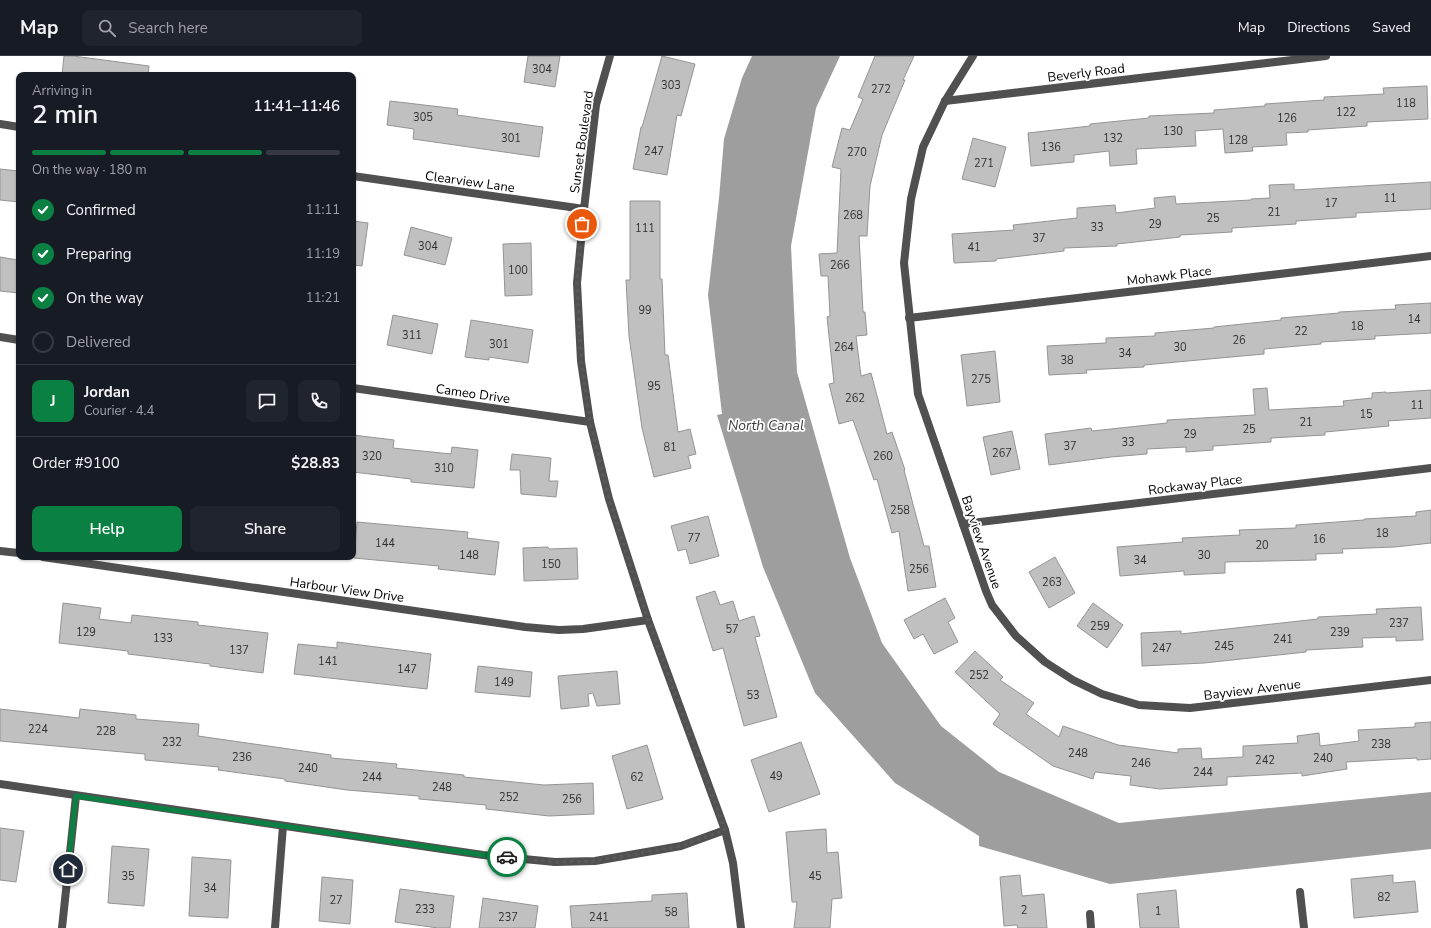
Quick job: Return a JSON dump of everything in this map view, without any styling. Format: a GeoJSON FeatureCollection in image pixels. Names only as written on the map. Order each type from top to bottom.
{"type":"FeatureCollection","features":[{"type":"Feature","properties":{"kind":"street","name":"Sunset Boulevard"},"geometry":{"type":"LineString","coordinates":[[610,56],[596,105],[577,283],[581,360],[590,422],[609,499],[648,620],[725,830],[733,863],[741,928]]}},
{"type":"Feature","properties":{"kind":"street","name":"Bayview Avenue"},"geometry":{"type":"LineString","coordinates":[[973,56],[944,101],[923,148],[911,199],[904,263],[918,394],[992,605],[1016,636],[1045,662],[1073,680],[1102,694],[1139,705],[1190,708],[1431,680]]}},
{"type":"Feature","properties":{"kind":"street","name":"Beverly Road"},"geometry":{"type":"LineString","coordinates":[[944,101],[1326,56]]}},
{"type":"Feature","properties":{"kind":"street"},"geometry":{"type":"LineString","coordinates":[[0,124],[16,127]]}},
{"type":"Feature","properties":{"kind":"street","name":"Clearview Lane"},"geometry":{"type":"LineString","coordinates":[[356,176],[584,209]]}},
{"type":"Feature","properties":{"kind":"street","name":"Mohawk Place"},"geometry":{"type":"LineString","coordinates":[[909,318],[1431,256]]}},
{"type":"Feature","properties":{"kind":"street"},"geometry":{"type":"LineString","coordinates":[[0,337],[16,340]]}},
{"type":"Feature","properties":{"kind":"street","name":"Cameo Drive"},"geometry":{"type":"LineString","coordinates":[[356,388],[590,422]]}},
{"type":"Feature","properties":{"kind":"street","name":"Rockaway Place"},"geometry":{"type":"LineString","coordinates":[[963,524],[1431,468]]}},
{"type":"Feature","properties":{"kind":"street"},"geometry":{"type":"LineString","coordinates":[[0,551],[16,553]]}},
{"type":"Feature","properties":{"kind":"street","name":"Harbour View Drive"},"geometry":{"type":"LineString","coordinates":[[64,560],[525,627],[559,630],[582,629],[648,620]]}},
{"type":"Feature","properties":{"kind":"street"},"geometry":{"type":"LineString","coordinates":[[0,784],[484,855],[554,862],[595,861],[681,846],[725,830]]}},
{"type":"Feature","properties":{"kind":"street"},"geometry":{"type":"LineString","coordinates":[[62,928],[76,796]]}},
{"type":"Feature","properties":{"kind":"street"},"geometry":{"type":"LineString","coordinates":[[275,928],[283,826]]}},
{"type":"Feature","properties":{"kind":"street"},"geometry":{"type":"LineString","coordinates":[[1300,892],[1304,928]]}},
{"type":"Feature","properties":{"kind":"street"},"geometry":{"type":"LineString","coordinates":[[1090,914],[1091,928]]}},
{"type":"Feature","properties":{"kind":"water","name":"North Canal"},"geometry":{"type":"Polygon","coordinates":[[[752,56],[840,56],[816,108],[791,246],[797,372],[850,558],[882,643],[941,726],[999,772],[1119,823],[1431,792],[1431,849],[1110,884],[979,846],[979,836],[895,783],[815,693],[763,567],[717,415],[722,414],[708,295],[724,139],[742,78],[752,56]]]}},
{"type":"Feature","properties":{"kind":"building"},"geometry":{"type":"Polygon","coordinates":[[[64,56],[149,66],[148,72],[62,72],[64,56]]]}},
{"type":"Feature","properties":{"kind":"building"},"geometry":{"type":"Polygon","coordinates":[[[528,56],[560,56],[555,87],[524,82],[528,56]]]}},
{"type":"Feature","properties":{"kind":"building"},"geometry":{"type":"Polygon","coordinates":[[[662,56],[695,64],[681,116],[677,115],[667,175],[633,169],[641,127],[662,56]]]}},
{"type":"Feature","properties":{"kind":"building"},"geometry":{"type":"Polygon","coordinates":[[[875,56],[914,56],[882,135],[870,186],[867,236],[859,236],[863,312],[865,312],[867,335],[856,336],[861,376],[871,373],[887,434],[892,432],[905,470],[924,546],[929,546],[936,587],[908,591],[899,531],[892,533],[877,479],[874,480],[853,420],[839,424],[829,384],[834,383],[827,317],[830,316],[828,276],[821,276],[819,254],[837,253],[841,169],[832,167],[842,128],[850,130],[863,99],[858,97],[875,56]]]}},
{"type":"Feature","properties":{"kind":"building"},"geometry":{"type":"Polygon","coordinates":[[[1427,86],[1428,119],[1367,122],[1367,126],[1286,133],[1287,145],[1252,147],[1253,151],[1225,153],[1223,129],[1195,131],[1196,146],[1136,149],[1137,164],[1110,166],[1109,151],[1074,155],[1074,162],[1031,166],[1028,133],[1090,126],[1090,124],[1149,118],[1149,116],[1214,113],[1214,110],[1265,106],[1265,104],[1324,100],[1324,97],[1384,94],[1383,88],[1427,86]]]}},
{"type":"Feature","properties":{"kind":"building"},"geometry":{"type":"Polygon","coordinates":[[[390,101],[458,109],[457,115],[543,127],[539,157],[413,139],[414,129],[387,125],[390,101]]]}},
{"type":"Feature","properties":{"kind":"building"},"geometry":{"type":"Polygon","coordinates":[[[973,138],[1006,147],[995,187],[962,179],[973,138]]]}},
{"type":"Feature","properties":{"kind":"building"},"geometry":{"type":"Polygon","coordinates":[[[0,169],[16,171],[16,202],[0,200],[0,169]]]}},
{"type":"Feature","properties":{"kind":"building"},"geometry":{"type":"Polygon","coordinates":[[[1431,182],[1431,209],[1356,213],[1356,217],[1296,221],[1296,224],[1232,228],[1232,232],[1180,235],[1180,237],[1117,244],[1117,246],[1064,248],[1064,251],[996,259],[996,261],[954,263],[952,234],[1014,230],[1013,225],[1077,218],[1077,208],[1115,205],[1116,213],[1155,208],[1154,198],[1175,196],[1176,204],[1270,198],[1269,185],[1294,184],[1294,190],[1431,182]]]}},
{"type":"Feature","properties":{"kind":"building"},"geometry":{"type":"Polygon","coordinates":[[[630,201],[660,201],[660,279],[662,279],[665,355],[668,355],[678,432],[690,429],[696,454],[688,456],[691,468],[654,477],[642,428],[629,336],[626,280],[630,280],[630,201]]]}},
{"type":"Feature","properties":{"kind":"building"},"geometry":{"type":"Polygon","coordinates":[[[356,221],[368,223],[362,266],[356,265],[356,221]]]}},
{"type":"Feature","properties":{"kind":"building"},"geometry":{"type":"Polygon","coordinates":[[[411,227],[452,238],[445,265],[404,255],[411,227]]]}},
{"type":"Feature","properties":{"kind":"building"},"geometry":{"type":"Polygon","coordinates":[[[531,243],[532,295],[505,296],[503,244],[531,243]]]}},
{"type":"Feature","properties":{"kind":"building"},"geometry":{"type":"Polygon","coordinates":[[[0,257],[16,260],[16,293],[0,291],[0,257]]]}},
{"type":"Feature","properties":{"kind":"building"},"geometry":{"type":"Polygon","coordinates":[[[1431,303],[1431,333],[1375,336],[1375,339],[1321,342],[1321,344],[1264,349],[1264,354],[1144,365],[1144,367],[1086,370],[1087,373],[1049,375],[1047,346],[1106,343],[1106,338],[1155,336],[1155,333],[1214,328],[1281,320],[1281,318],[1339,312],[1396,309],[1395,305],[1431,303]]]}},
{"type":"Feature","properties":{"kind":"building"},"geometry":{"type":"Polygon","coordinates":[[[393,315],[438,324],[432,354],[387,345],[393,315]]]}},
{"type":"Feature","properties":{"kind":"building"},"geometry":{"type":"Polygon","coordinates":[[[471,320],[533,330],[528,363],[489,357],[489,360],[465,357],[471,320]]]}},
{"type":"Feature","properties":{"kind":"building"},"geometry":{"type":"Polygon","coordinates":[[[995,351],[1000,402],[967,406],[961,355],[995,351]]]}},
{"type":"Feature","properties":{"kind":"building"},"geometry":{"type":"Polygon","coordinates":[[[1267,388],[1269,410],[1344,406],[1343,401],[1372,398],[1372,393],[1431,390],[1431,418],[1388,421],[1389,426],[1325,432],[1325,435],[1271,438],[1271,442],[1213,446],[1213,450],[1186,452],[1186,447],[1147,449],[1147,454],[1049,465],[1045,434],[1091,428],[1092,431],[1167,423],[1167,420],[1255,415],[1253,389],[1267,388]]]}},
{"type":"Feature","properties":{"kind":"building"},"geometry":{"type":"Polygon","coordinates":[[[1012,431],[1020,469],[991,475],[983,437],[1012,431]]]}},
{"type":"Feature","properties":{"kind":"building"},"geometry":{"type":"Polygon","coordinates":[[[356,435],[394,440],[393,448],[451,454],[452,447],[478,450],[474,488],[411,482],[411,479],[356,472],[356,435]]]}},
{"type":"Feature","properties":{"kind":"building"},"geometry":{"type":"Polygon","coordinates":[[[512,454],[551,458],[549,481],[558,481],[556,497],[521,494],[520,470],[510,470],[512,454]]]}},
{"type":"Feature","properties":{"kind":"building"},"geometry":{"type":"Polygon","coordinates":[[[1431,510],[1431,543],[1395,547],[1342,549],[1343,553],[1316,554],[1316,560],[1225,562],[1225,573],[1184,575],[1184,571],[1120,576],[1117,547],[1183,542],[1182,538],[1240,535],[1239,530],[1296,528],[1296,525],[1416,516],[1416,512],[1431,510]]]}},
{"type":"Feature","properties":{"kind":"building"},"geometry":{"type":"Polygon","coordinates":[[[708,516],[719,556],[690,564],[686,549],[678,551],[671,526],[708,516]]]}},
{"type":"Feature","properties":{"kind":"building"},"geometry":{"type":"Polygon","coordinates":[[[357,522],[468,532],[467,538],[499,542],[495,575],[438,569],[439,566],[356,558],[357,522]]]}},
{"type":"Feature","properties":{"kind":"building"},"geometry":{"type":"Polygon","coordinates":[[[548,547],[549,549],[577,548],[578,579],[524,581],[523,548],[548,547]]]}},
{"type":"Feature","properties":{"kind":"building"},"geometry":{"type":"Polygon","coordinates":[[[1055,557],[1075,593],[1049,608],[1029,572],[1055,557]]]}},
{"type":"Feature","properties":{"kind":"building"},"geometry":{"type":"Polygon","coordinates":[[[715,591],[720,605],[733,601],[739,621],[754,616],[760,636],[755,637],[777,717],[744,726],[723,648],[713,651],[696,597],[715,591]]]}},
{"type":"Feature","properties":{"kind":"building"},"geometry":{"type":"Polygon","coordinates":[[[945,598],[955,618],[948,622],[958,642],[934,654],[923,634],[914,639],[904,620],[945,598]]]}},
{"type":"Feature","properties":{"kind":"building"},"geometry":{"type":"Polygon","coordinates":[[[63,603],[101,608],[99,619],[131,623],[132,615],[198,622],[198,625],[268,633],[263,673],[210,666],[210,664],[128,654],[128,651],[59,643],[63,603]]]}},
{"type":"Feature","properties":{"kind":"building"},"geometry":{"type":"Polygon","coordinates":[[[1093,603],[1123,625],[1107,648],[1077,626],[1093,603]]]}},
{"type":"Feature","properties":{"kind":"building"},"geometry":{"type":"Polygon","coordinates":[[[1421,607],[1423,640],[1396,641],[1396,637],[1362,638],[1363,647],[1306,650],[1306,652],[1204,663],[1142,666],[1141,633],[1181,631],[1181,634],[1318,619],[1318,617],[1377,614],[1376,609],[1421,607]]]}},
{"type":"Feature","properties":{"kind":"building"},"geometry":{"type":"Polygon","coordinates":[[[337,642],[431,654],[427,689],[294,674],[298,644],[337,648],[337,642]]]}},
{"type":"Feature","properties":{"kind":"building"},"geometry":{"type":"Polygon","coordinates":[[[975,651],[1003,677],[1000,680],[1034,703],[1026,714],[1059,737],[1063,726],[1118,745],[1178,753],[1178,749],[1201,748],[1202,759],[1243,757],[1243,746],[1298,743],[1297,736],[1319,733],[1320,746],[1359,741],[1358,730],[1415,727],[1415,723],[1431,722],[1431,759],[1417,760],[1417,758],[1346,762],[1347,769],[1302,776],[1302,773],[1227,777],[1227,785],[1160,789],[1130,785],[1131,776],[1095,772],[1093,779],[1053,766],[993,724],[1000,714],[955,672],[975,651]]]}},
{"type":"Feature","properties":{"kind":"building"},"geometry":{"type":"Polygon","coordinates":[[[478,666],[532,672],[530,697],[475,692],[478,666]]]}},
{"type":"Feature","properties":{"kind":"building"},"geometry":{"type":"Polygon","coordinates":[[[617,671],[620,704],[597,706],[593,693],[588,694],[589,706],[561,709],[558,676],[617,671]]]}},
{"type":"Feature","properties":{"kind":"building"},"geometry":{"type":"Polygon","coordinates":[[[0,709],[79,718],[80,709],[136,715],[136,719],[199,724],[198,736],[331,755],[331,758],[397,764],[396,768],[544,785],[593,783],[594,814],[549,816],[486,809],[486,805],[419,799],[419,796],[347,790],[285,781],[285,779],[218,770],[219,767],[145,760],[145,754],[0,741],[0,709]]]}},
{"type":"Feature","properties":{"kind":"building"},"geometry":{"type":"Polygon","coordinates":[[[801,742],[820,794],[769,812],[751,760],[801,742]]]}},
{"type":"Feature","properties":{"kind":"building"},"geometry":{"type":"Polygon","coordinates":[[[647,745],[663,799],[627,809],[612,756],[647,745]]]}},
{"type":"Feature","properties":{"kind":"building"},"geometry":{"type":"Polygon","coordinates":[[[0,828],[24,831],[16,882],[0,880],[0,828]]]}},
{"type":"Feature","properties":{"kind":"building"},"geometry":{"type":"Polygon","coordinates":[[[826,829],[827,853],[838,852],[842,898],[832,899],[830,928],[794,928],[797,902],[792,902],[786,832],[826,829]]]}},
{"type":"Feature","properties":{"kind":"building"},"geometry":{"type":"Polygon","coordinates":[[[112,846],[149,849],[144,906],[108,903],[112,846]]]}},
{"type":"Feature","properties":{"kind":"building"},"geometry":{"type":"Polygon","coordinates":[[[192,857],[231,860],[228,918],[189,916],[192,857]]]}},
{"type":"Feature","properties":{"kind":"building"},"geometry":{"type":"Polygon","coordinates":[[[1020,875],[1022,896],[1044,894],[1047,928],[1018,928],[1017,925],[1004,926],[1000,877],[1020,875]]]}},
{"type":"Feature","properties":{"kind":"building"},"geometry":{"type":"Polygon","coordinates":[[[1393,875],[1393,883],[1415,881],[1418,912],[1354,918],[1351,879],[1393,875]]]}},
{"type":"Feature","properties":{"kind":"building"},"geometry":{"type":"Polygon","coordinates":[[[322,877],[353,880],[350,924],[319,921],[322,877]]]}},
{"type":"Feature","properties":{"kind":"building"},"geometry":{"type":"Polygon","coordinates":[[[400,889],[454,896],[450,928],[438,928],[395,922],[400,889]]]}},
{"type":"Feature","properties":{"kind":"building"},"geometry":{"type":"Polygon","coordinates":[[[1176,890],[1179,928],[1140,928],[1137,894],[1176,890]]]}},
{"type":"Feature","properties":{"kind":"building"},"geometry":{"type":"Polygon","coordinates":[[[687,893],[689,928],[572,928],[570,906],[652,901],[652,895],[687,893]]]}},
{"type":"Feature","properties":{"kind":"building"},"geometry":{"type":"Polygon","coordinates":[[[483,898],[538,906],[535,928],[479,928],[483,898]]]}},
{"type":"Feature","properties":{"kind":"way so far"},"geometry":{"type":"LineString","coordinates":[[507,857],[554,862],[595,861],[681,846],[725,830],[648,620],[609,499],[590,422],[581,360],[577,283],[582,224]]}},
{"type":"Feature","properties":{"kind":"route"},"geometry":{"type":"LineString","coordinates":[[68,869],[76,796],[484,855],[507,857]]}}]}
